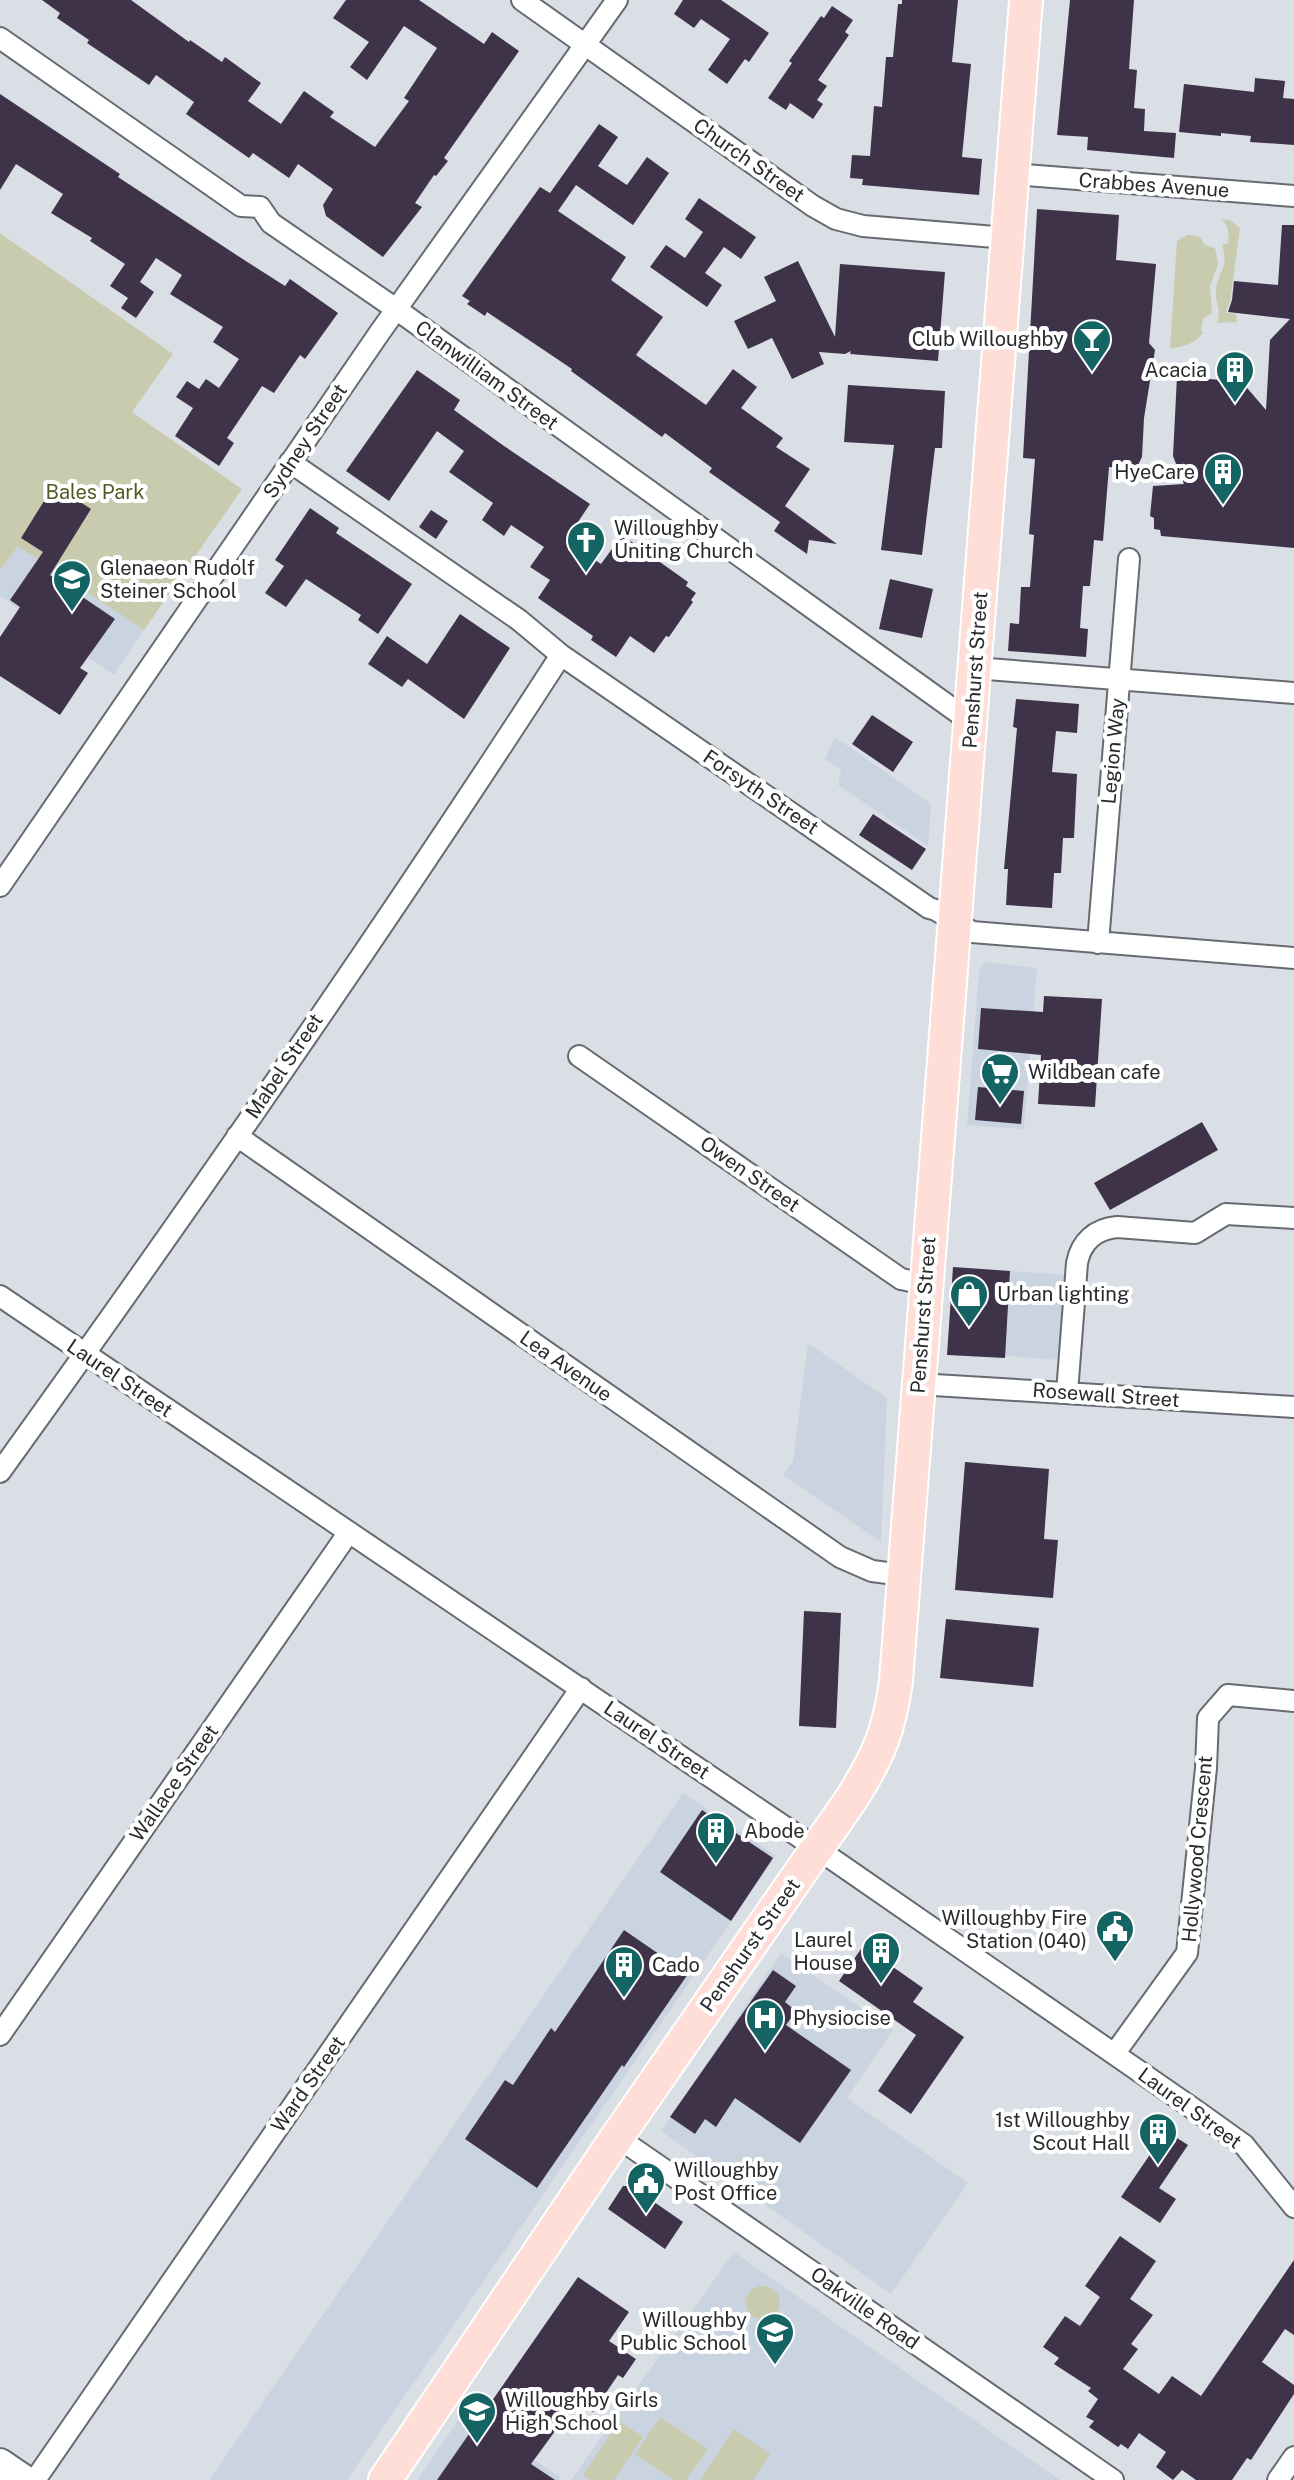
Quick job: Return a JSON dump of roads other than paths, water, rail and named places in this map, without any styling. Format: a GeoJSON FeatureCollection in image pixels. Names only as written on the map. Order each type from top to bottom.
{"type":"FeatureCollection","features":[{"type":"Feature","properties":{"kind":"main road","name":"Penshurst Street"},"geometry":{"type":"LineString","coordinates":[[385,2480],[852,1798],[883,1742],[891,1712],[896,1681],[1026,0]]}},
{"type":"Feature","properties":{"kind":"main road"},"geometry":{"type":"LineString","coordinates":[[0,2463],[25,2480]]}},
{"type":"Feature","properties":{"kind":"street","name":"Church Street"},"geometry":{"type":"LineString","coordinates":[[522,0],[813,206],[836,219],[863,226],[1007,238]]}},
{"type":"Feature","properties":{"kind":"street","name":"Sydney Street"},"geometry":{"type":"LineString","coordinates":[[0,886],[396,309],[617,0]]}},
{"type":"Feature","properties":{"kind":"street","name":"Clanwilliam Street"},"geometry":{"type":"LineString","coordinates":[[0,38],[241,206],[260,207],[271,223],[396,309],[971,722]]}},
{"type":"Feature","properties":{"kind":"street","name":"Crabbes Avenue"},"geometry":{"type":"LineString","coordinates":[[1013,174],[1294,196]]}},
{"type":"Feature","properties":{"kind":"street","name":"Forsyth Street"},"geometry":{"type":"LineString","coordinates":[[290,462],[506,611],[561,655],[929,908],[972,932],[1294,958]]}},
{"type":"Feature","properties":{"kind":"street","name":"Legion Way"},"geometry":{"type":"LineString","coordinates":[[1098,943],[1129,559]]}},
{"type":"Feature","properties":{"kind":"street","name":"Mabel Street"},"geometry":{"type":"LineString","coordinates":[[0,1472],[237,1136],[561,655]]}},
{"type":"Feature","properties":{"kind":"street"},"geometry":{"type":"LineString","coordinates":[[975,668],[1294,693]]}},
{"type":"Feature","properties":{"kind":"street","name":"Owen Street"},"geometry":{"type":"LineString","coordinates":[[579,1056],[901,1279],[925,1284]]}},
{"type":"Feature","properties":{"kind":"street","name":"Lea Avenue"},"geometry":{"type":"LineString","coordinates":[[237,1136],[840,1557],[872,1571],[903,1575]]}},
{"type":"Feature","properties":{"kind":"street"},"geometry":{"type":"LineString","coordinates":[[1067,1393],[1077,1263],[1079,1251],[1090,1238],[1108,1228],[1117,1227],[1195,1233],[1226,1214],[1294,1218]]}},
{"type":"Feature","properties":{"kind":"street","name":"Laurel Street"},"geometry":{"type":"LineString","coordinates":[[0,1296],[1115,2053],[1244,2145],[1294,2207]]}},
{"type":"Feature","properties":{"kind":"street","name":"Rosewall Street"},"geometry":{"type":"LineString","coordinates":[[918,1384],[1294,1407]]}},
{"type":"Feature","properties":{"kind":"street","name":"Wallace Street"},"geometry":{"type":"LineString","coordinates":[[0,2035],[349,1532]]}},
{"type":"Feature","properties":{"kind":"street","name":"Ward Street"},"geometry":{"type":"LineString","coordinates":[[35,2480],[581,1688]]}},
{"type":"Feature","properties":{"kind":"street","name":"Hollywood Crescent"},"geometry":{"type":"LineString","coordinates":[[1115,2053],[1187,1953],[1206,1768],[1208,1718],[1228,1695],[1294,1701]]}},
{"type":"Feature","properties":{"kind":"street","name":"Oakville Road"},"geometry":{"type":"LineString","coordinates":[[617,2137],[1113,2480]]}},
{"type":"Feature","properties":{"kind":"street"},"geometry":{"type":"LineString","coordinates":[[1278,2480],[1294,2457]]}},
{"type":"Feature","properties":{"kind":"place","name":"Club Willoughby"},"geometry":{"type":"Point","coordinates":[1092,373]}},
{"type":"Feature","properties":{"kind":"place","name":"Acacia"},"geometry":{"type":"Point","coordinates":[1235,404]}},
{"type":"Feature","properties":{"kind":"place","name":"HyeCare"},"geometry":{"type":"Point","coordinates":[1223,506]}},
{"type":"Feature","properties":{"kind":"place","name":"Willoughby Uniting Church"},"geometry":{"type":"Point","coordinates":[586,574]}},
{"type":"Feature","properties":{"kind":"place","name":"Glenaeon Rudolf Steiner School"},"geometry":{"type":"Point","coordinates":[72,613]}},
{"type":"Feature","properties":{"kind":"place","name":"Wildbean cafe"},"geometry":{"type":"Point","coordinates":[1000,1106]}},
{"type":"Feature","properties":{"kind":"place","name":"Urban lighting"},"geometry":{"type":"Point","coordinates":[969,1328]}},
{"type":"Feature","properties":{"kind":"place","name":"Abode"},"geometry":{"type":"Point","coordinates":[716,1865]}},
{"type":"Feature","properties":{"kind":"place","name":"Willoughby Fire Station (040)"},"geometry":{"type":"Point","coordinates":[1115,1963]}},
{"type":"Feature","properties":{"kind":"place","name":"Laurel House"},"geometry":{"type":"Point","coordinates":[881,1985]}},
{"type":"Feature","properties":{"kind":"place","name":"Cado"},"geometry":{"type":"Point","coordinates":[624,1999]}},
{"type":"Feature","properties":{"kind":"place","name":"Physiocise"},"geometry":{"type":"Point","coordinates":[765,2052]}},
{"type":"Feature","properties":{"kind":"place","name":"1st Willoughby Scout Hall"},"geometry":{"type":"Point","coordinates":[1158,2166]}},
{"type":"Feature","properties":{"kind":"place","name":"Willoughby Post Office"},"geometry":{"type":"Point","coordinates":[646,2215]}},
{"type":"Feature","properties":{"kind":"place","name":"Willoughby Public School"},"geometry":{"type":"Point","coordinates":[775,2366]}},
{"type":"Feature","properties":{"kind":"place","name":"Willoughby Girls High School"},"geometry":{"type":"Point","coordinates":[477,2445]}},
{"type":"Feature","properties":{"kind":"park label","name":"Bales Park"},"geometry":{"type":"Point","coordinates":[95,492]}}]}
